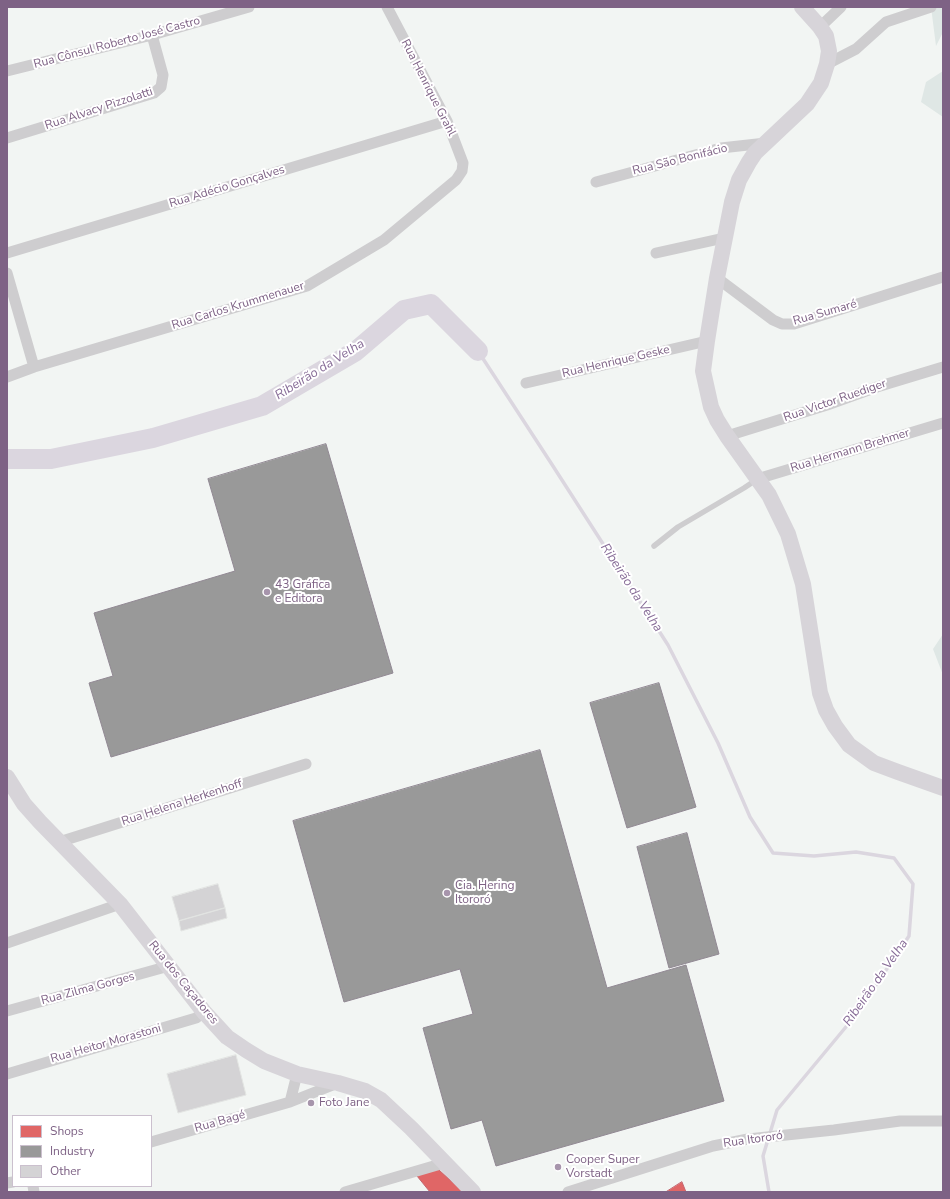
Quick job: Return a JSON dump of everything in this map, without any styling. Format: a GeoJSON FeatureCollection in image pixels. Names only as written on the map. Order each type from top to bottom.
{"type":"FeatureCollection","features":[{"type":"Feature","properties":{"kind":"main road"},"geometry":{"type":"LineString","coordinates":[[802,7],[826,36],[829,51],[827,64],[820,83],[807,104],[766,143],[749,162],[739,180],[732,202],[724,238],[707,341],[703,371],[706,388],[717,420],[769,494],[788,534],[803,584],[820,694],[826,710],[835,726],[849,745],[874,763],[943,788]]}},
{"type":"Feature","properties":{"kind":"main road","name":"Rua dos Caçadores"},"geometry":{"type":"LineString","coordinates":[[7,777],[24,804],[120,904],[204,1012],[228,1037],[264,1061],[297,1074],[338,1083],[365,1091],[381,1100],[411,1128],[473,1192]]}},
{"type":"Feature","properties":{"kind":"street","name":"Rua Cônsul Roberto José Castro"},"geometry":{"type":"LineString","coordinates":[[7,71],[152,35],[249,7]]}},
{"type":"Feature","properties":{"kind":"street","name":"Rua Henrique Grahl"},"geometry":{"type":"LineString","coordinates":[[387,7],[447,121],[463,163],[462,172]]}},
{"type":"Feature","properties":{"kind":"street"},"geometry":{"type":"LineString","coordinates":[[820,27],[841,7]]}},
{"type":"Feature","properties":{"kind":"street"},"geometry":{"type":"LineString","coordinates":[[827,64],[856,49],[886,22],[931,7]]}},
{"type":"Feature","properties":{"kind":"street","name":"Rua Alvacy Pizzolatti"},"geometry":{"type":"LineString","coordinates":[[7,138],[154,94],[161,87],[163,75],[152,35]]}},
{"type":"Feature","properties":{"kind":"street","name":"Rua Adécio Gonçalves"},"geometry":{"type":"LineString","coordinates":[[7,253],[447,121]]}},
{"type":"Feature","properties":{"kind":"street","name":"Rua São Bonifácio"},"geometry":{"type":"LineString","coordinates":[[596,182],[721,148],[766,143]]}},
{"type":"Feature","properties":{"kind":"street","name":"Rua Carlos Krummenauer"},"geometry":{"type":"LineString","coordinates":[[7,377],[34,367],[307,286],[384,240],[456,180],[462,172]]}},
{"type":"Feature","properties":{"kind":"street"},"geometry":{"type":"LineString","coordinates":[[656,253],[724,238]]}},
{"type":"Feature","properties":{"kind":"street"},"geometry":{"type":"LineString","coordinates":[[7,273],[34,367]]}},
{"type":"Feature","properties":{"kind":"street","name":"Rua Sumaré"},"geometry":{"type":"LineString","coordinates":[[717,278],[773,320],[782,324],[794,324],[943,277]]}},
{"type":"Feature","properties":{"kind":"street","name":"Rua Henrique Geske"},"geometry":{"type":"LineString","coordinates":[[526,383],[707,341]]}},
{"type":"Feature","properties":{"kind":"street","name":"Rua Victor Ruediger"},"geometry":{"type":"LineString","coordinates":[[727,436],[943,367]]}},
{"type":"Feature","properties":{"kind":"street","name":"Rua Hermann Brehmer"},"geometry":{"type":"LineString","coordinates":[[757,479],[943,423]]}},
{"type":"Feature","properties":{"kind":"street","name":"Rua Helena Herkenhoff"},"geometry":{"type":"LineString","coordinates":[[59,842],[306,764]]}},
{"type":"Feature","properties":{"kind":"street"},"geometry":{"type":"LineString","coordinates":[[7,943],[120,904]]}},
{"type":"Feature","properties":{"kind":"street","name":"Rua Zilma Gorges"},"geometry":{"type":"LineString","coordinates":[[7,1011],[169,966]]}},
{"type":"Feature","properties":{"kind":"street","name":"Rua Heitor Morastoni"},"geometry":{"type":"LineString","coordinates":[[7,1074],[196,1018],[204,1012]]}},
{"type":"Feature","properties":{"kind":"street"},"geometry":{"type":"LineString","coordinates":[[290,1102],[297,1074]]}},
{"type":"Feature","properties":{"kind":"street","name":"Rua Bagé"},"geometry":{"type":"LineString","coordinates":[[152,1142],[290,1102],[338,1083]]}},
{"type":"Feature","properties":{"kind":"street","name":"Rua Itororó"},"geometry":{"type":"LineString","coordinates":[[568,1192],[706,1148],[748,1139],[900,1121],[943,1121]]}},
{"type":"Feature","properties":{"kind":"street"},"geometry":{"type":"LineString","coordinates":[[345,1192],[444,1163]]}},
{"type":"Feature","properties":{"kind":"lane"},"geometry":{"type":"LineString","coordinates":[[654,546],[678,528],[757,479]]}},
{"type":"Feature","properties":{"kind":"shaded area"},"geometry":{"type":"Polygon","coordinates":[[[931,7],[943,7],[943,32],[936,46],[931,7]]]}},
{"type":"Feature","properties":{"kind":"shaded area"},"geometry":{"type":"Polygon","coordinates":[[[943,71],[943,117],[921,102],[926,82],[943,71]]]}},
{"type":"Feature","properties":{"kind":"shaded area"},"geometry":{"type":"Polygon","coordinates":[[[943,634],[943,675],[933,649],[943,634]]]}},
{"type":"Feature","properties":{"kind":"building: Shops"},"geometry":{"type":"Polygon","coordinates":[[[438,1169],[462,1192],[430,1192],[417,1176],[438,1169]]]}},
{"type":"Feature","properties":{"kind":"building: Shops"},"geometry":{"type":"Polygon","coordinates":[[[682,1182],[686,1192],[666,1192],[682,1182]]]}},
{"type":"Feature","properties":{"kind":"building: Industry","name":"43 Gráfica e Editora"},"geometry":{"type":"Polygon","coordinates":[[[326,444],[393,673],[111,757],[89,683],[113,676],[94,613],[235,571],[208,479],[326,444]]]}},
{"type":"Feature","properties":{"kind":"building: Industry"},"geometry":{"type":"Polygon","coordinates":[[[659,683],[696,807],[627,828],[590,703],[659,683]]]}},
{"type":"Feature","properties":{"kind":"building: Industry","name":"Cia. Hering Itororó"},"geometry":{"type":"Polygon","coordinates":[[[540,750],[607,988],[686,965],[724,1101],[496,1166],[482,1120],[451,1129],[423,1028],[473,1014],[460,969],[344,1002],[293,821],[540,750]]]}},
{"type":"Feature","properties":{"kind":"building: Industry"},"geometry":{"type":"Polygon","coordinates":[[[687,833],[719,954],[669,968],[637,847],[687,833]]]}},
{"type":"Feature","properties":{"kind":"building: Other"},"geometry":{"type":"Polygon","coordinates":[[[218,884],[225,908],[179,921],[172,897],[218,884]]]}},
{"type":"Feature","properties":{"kind":"building: Other"},"geometry":{"type":"Polygon","coordinates":[[[225,908],[227,918],[181,931],[179,921],[225,908]]]}},
{"type":"Feature","properties":{"kind":"building: Other"},"geometry":{"type":"Polygon","coordinates":[[[236,1055],[246,1095],[178,1113],[167,1074],[236,1055]]]}},
{"type":"Feature","properties":{"kind":"waterway","name":"Ribeirão da Velha"},"geometry":{"type":"LineString","coordinates":[[7,459],[51,459],[153,438],[262,406],[356,351],[404,310],[431,304],[478,351]]}},
{"type":"Feature","properties":{"kind":"waterway","name":"Ribeirão da Velha"},"geometry":{"type":"LineString","coordinates":[[478,351],[668,645],[718,743],[750,817],[773,853],[814,856],[856,852],[894,858],[913,884],[909,936],[855,1016],[777,1110],[763,1156],[769,1192]]}},
{"type":"Feature","properties":{"kind":"place","name":"43 Gráfica e Editora"},"geometry":{"type":"Point","coordinates":[267,592]}},
{"type":"Feature","properties":{"kind":"place","name":"Cia. Hering Itororó"},"geometry":{"type":"Point","coordinates":[447,893]}},
{"type":"Feature","properties":{"kind":"place","name":"Foto Jane"},"geometry":{"type":"Point","coordinates":[311,1103]}},
{"type":"Feature","properties":{"kind":"place","name":"Cooper Super Vorstadt"},"geometry":{"type":"Point","coordinates":[558,1167]}}]}
